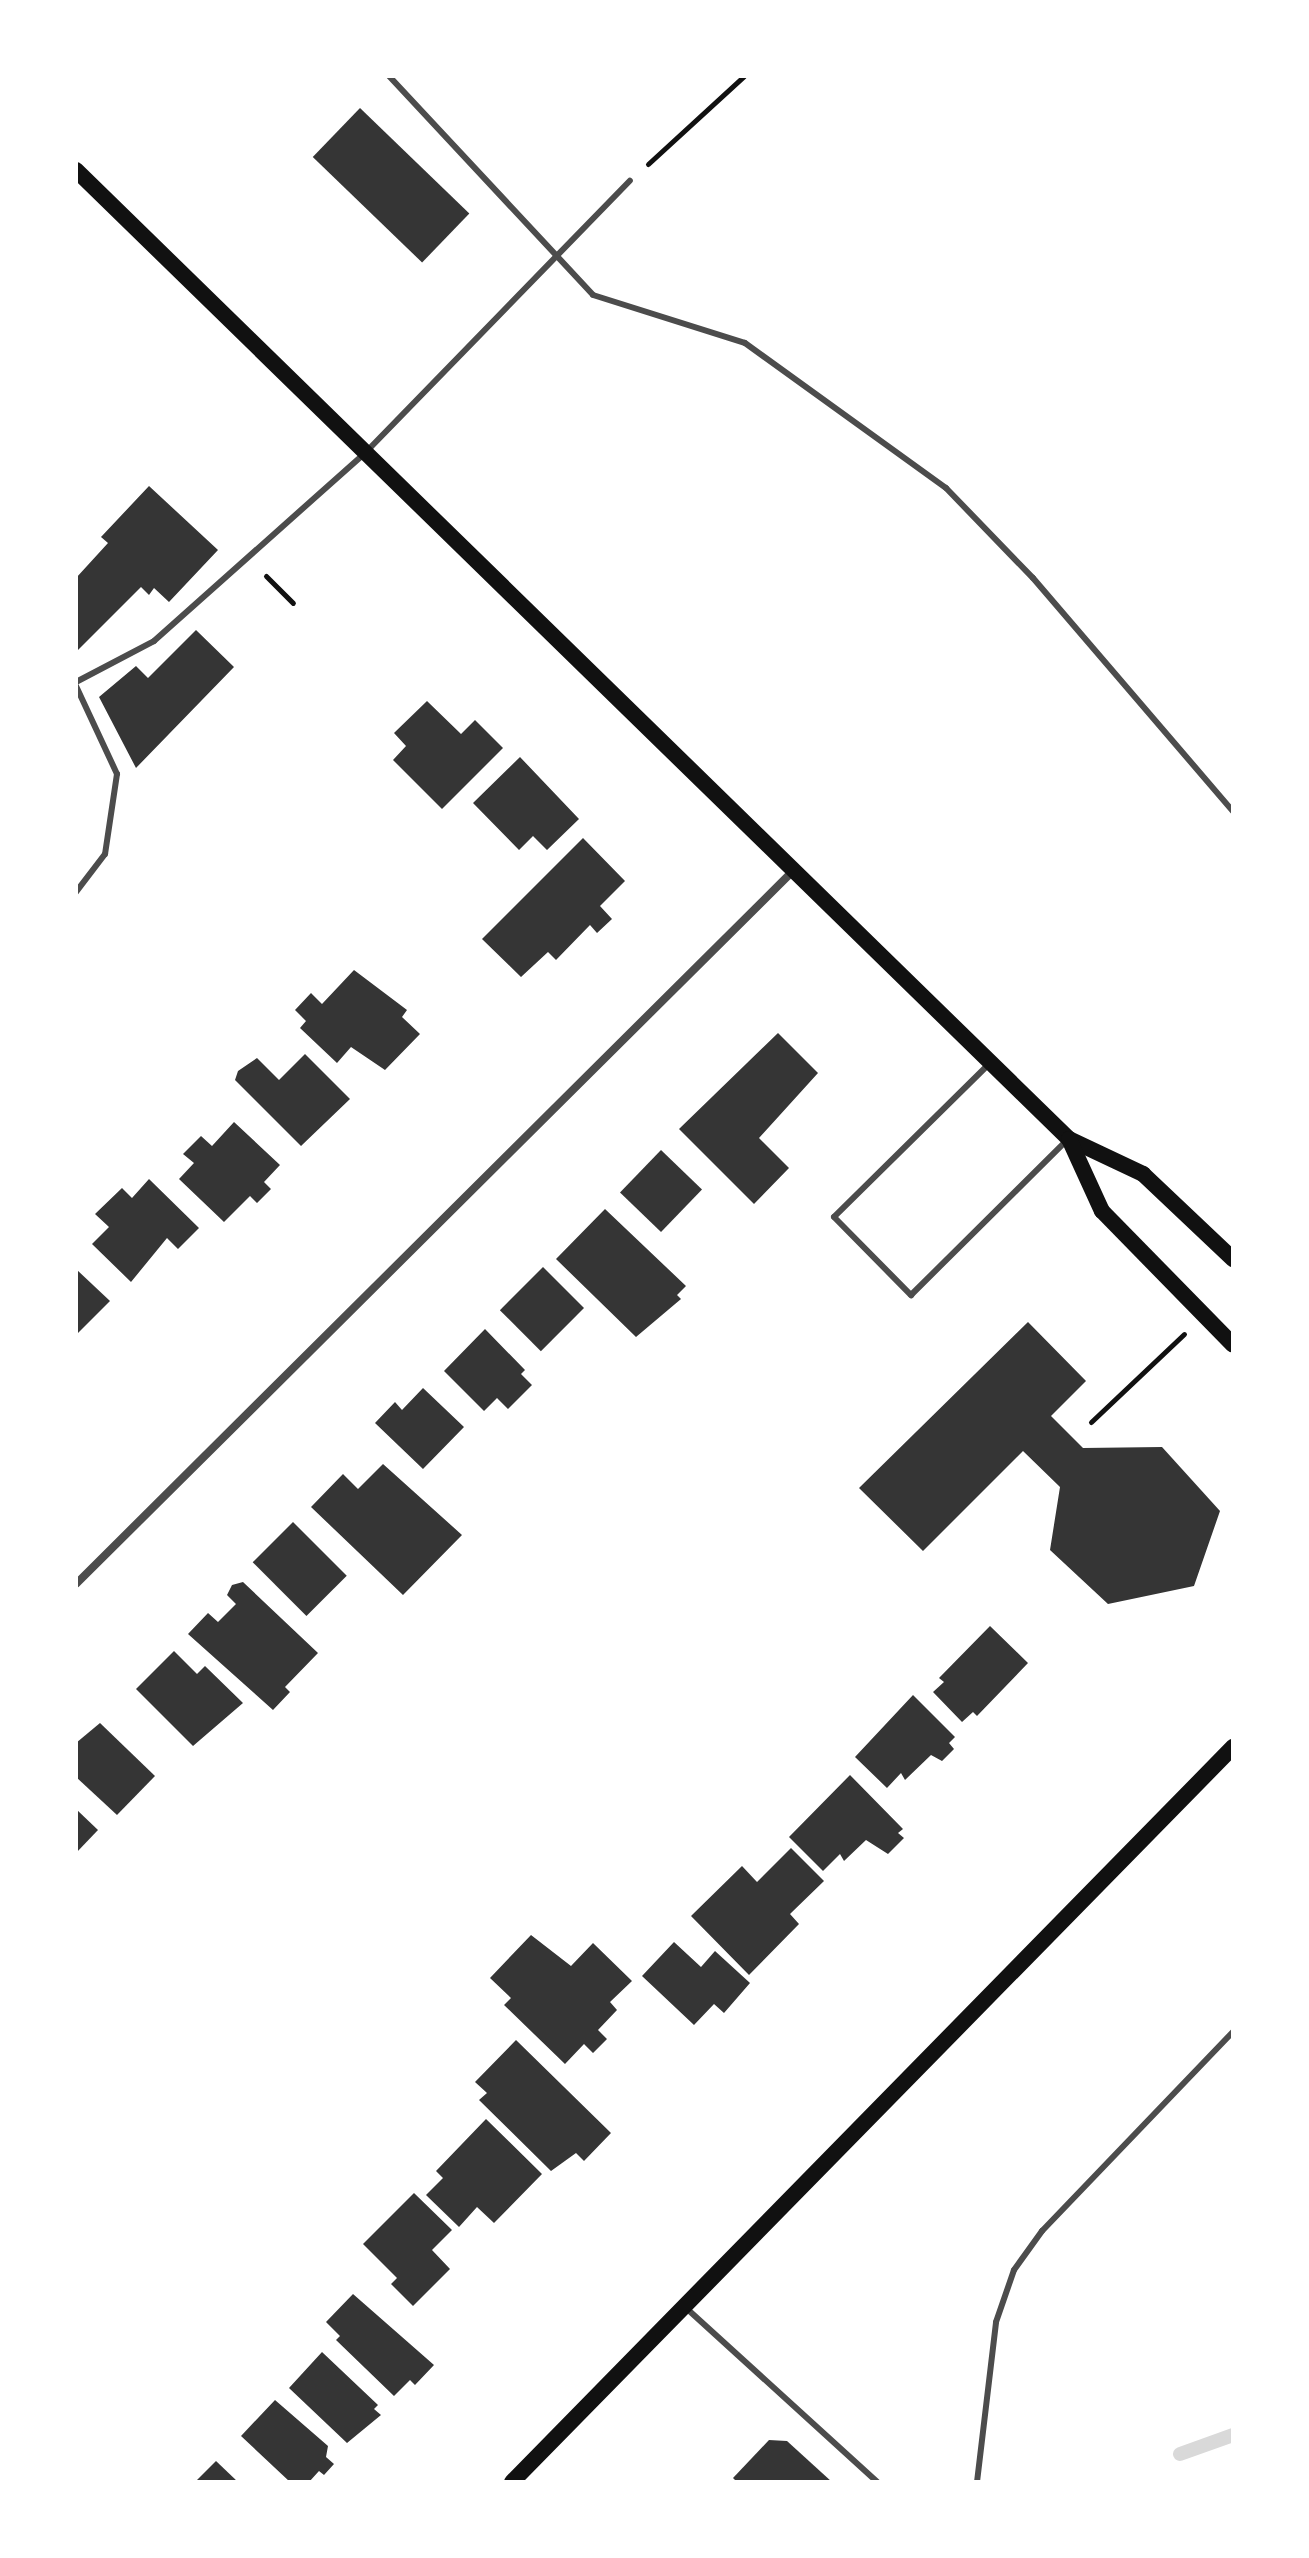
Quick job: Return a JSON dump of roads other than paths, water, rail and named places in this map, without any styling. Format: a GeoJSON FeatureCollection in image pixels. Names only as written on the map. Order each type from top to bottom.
{"type":"FeatureCollection","features":[{"type":"Feature","properties":{"kind":"main road"},"geometry":{"type":"LineString","coordinates":[[76,170],[1069,1139],[1143,1174],[1233,1259]]}},
{"type":"Feature","properties":{"kind":"main road"},"geometry":{"type":"LineString","coordinates":[[1069,1139],[1102,1211],[1233,1345]]}},
{"type":"Feature","properties":{"kind":"main road"},"geometry":{"type":"LineString","coordinates":[[512,2482],[1233,1747]]}},
{"type":"Feature","properties":{"kind":"street"},"geometry":{"type":"LineString","coordinates":[[76,1584],[794,869]]}},
{"type":"Feature","properties":{"kind":"lane"},"geometry":{"type":"LineString","coordinates":[[389,76],[593,295],[745,343],[946,488],[1033,578],[1233,811]]}},
{"type":"Feature","properties":{"kind":"lane"},"geometry":{"type":"LineString","coordinates":[[76,892],[105,854],[117,774],[76,684],[154,641],[367,451],[630,181]]}},
{"type":"Feature","properties":{"kind":"lane"},"geometry":{"type":"LineString","coordinates":[[991,1062],[834,1217],[911,1295],[1069,1139]]}},
{"type":"Feature","properties":{"kind":"lane"},"geometry":{"type":"LineString","coordinates":[[977,2482],[996,2322],[1014,2270],[1042,2231],[1233,2032]]}},
{"type":"Feature","properties":{"kind":"lane"},"geometry":{"type":"LineString","coordinates":[[685,2307],[877,2482]]}},
{"type":"Feature","properties":{"kind":"waterway"},"geometry":{"type":"LineString","coordinates":[[1180,2454],[1233,2435]]}}]}
